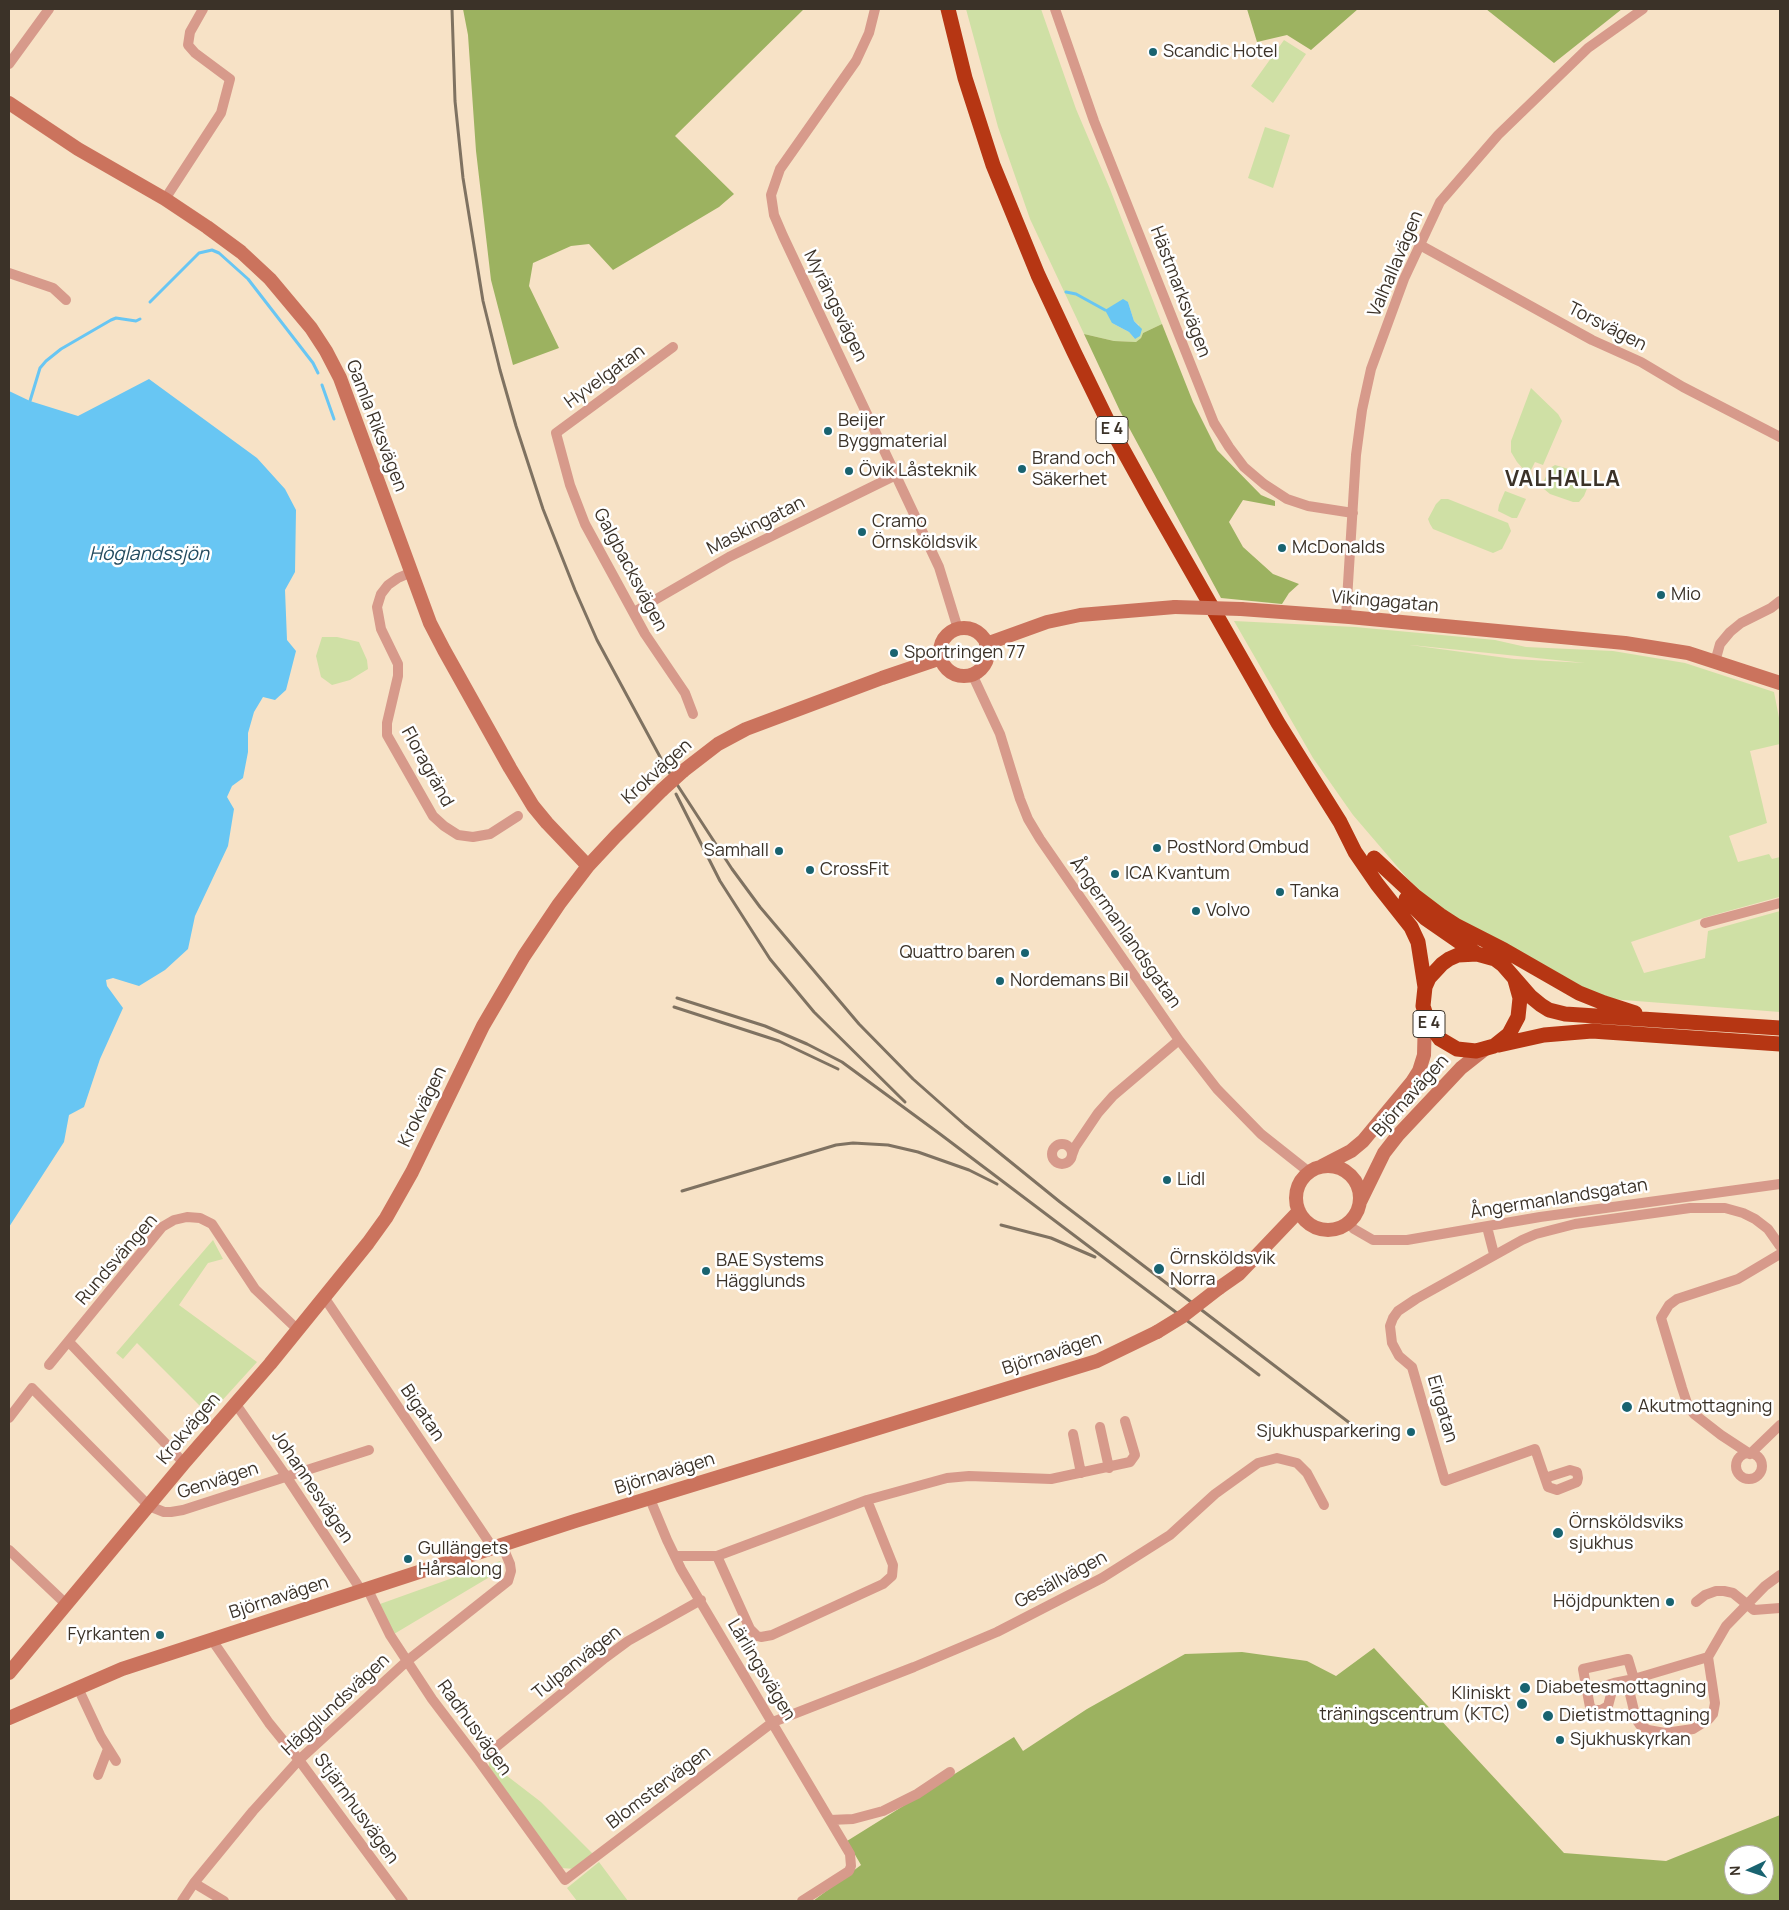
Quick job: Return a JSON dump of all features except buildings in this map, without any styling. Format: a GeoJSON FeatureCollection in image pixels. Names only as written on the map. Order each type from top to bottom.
{"type":"FeatureCollection","features":[{"type":"Feature","properties":{"kind":"highway","name":"E 4"},"geometry":{"type":"LineString","coordinates":[[948,9],[965,78],[993,164],[1017,226],[1074,352],[1112,430],[1152,504],[1278,722],[1340,822],[1355,852],[1377,884],[1411,926],[1418,942],[1425,987]]}},
{"type":"Feature","properties":{"kind":"highway","name":"E 4"},"geometry":{"type":"LineString","coordinates":[[1340,822],[1374,858],[1410,903],[1425,918],[1478,954]]}},
{"type":"Feature","properties":{"kind":"highway"},"geometry":{"type":"LineString","coordinates":[[1374,858],[1415,896],[1458,926],[1579,993],[1604,1004],[1658,1020]]}},
{"type":"Feature","properties":{"kind":"highway","name":"E 4"},"geometry":{"type":"LineString","coordinates":[[1780,1028],[1748,1028],[1564,1014],[1541,1005],[1530,996],[1504,965],[1496,959],[1478,954],[1458,955],[1442,964],[1435,970],[1425,987],[1423,997],[1425,1016],[1434,1032],[1448,1045],[1466,1051],[1544,1035],[1592,1031],[1780,1044]]}},
{"type":"Feature","properties":{"kind":"highway"},"geometry":{"type":"LineString","coordinates":[[1490,1047],[1509,1034],[1518,1017],[1520,998],[1515,980]]}},
{"type":"Feature","properties":{"kind":"street"},"geometry":{"type":"LineString","coordinates":[[9,64],[48,9]]}},
{"type":"Feature","properties":{"kind":"street"},"geometry":{"type":"LineString","coordinates":[[165,199],[221,113],[230,80],[194,53],[188,45],[190,32],[203,9]]}},
{"type":"Feature","properties":{"kind":"street","name":"Myrängsvägen"},"geometry":{"type":"LineString","coordinates":[[876,9],[869,33],[856,61],[780,169],[771,195],[774,215],[783,236],[944,580],[958,628]]}},
{"type":"Feature","properties":{"kind":"street","name":"Hästmarksvägen"},"geometry":{"type":"LineString","coordinates":[[1055,9],[1094,121],[1214,423],[1229,448],[1244,467],[1264,484],[1287,499],[1316,508],[1353,513]]}},
{"type":"Feature","properties":{"kind":"street","name":"Valhallavägen"},"geometry":{"type":"LineString","coordinates":[[1346,616],[1356,455],[1362,410],[1371,369],[1404,279],[1440,202],[1498,136],[1588,48],[1643,9]]}},
{"type":"Feature","properties":{"kind":"street","name":"Gamla Riksvägen"},"geometry":{"type":"LineString","coordinates":[[9,103],[78,149],[165,199],[241,252],[270,279],[311,328],[326,352],[347,395],[430,623],[533,806],[588,866]]}},
{"type":"Feature","properties":{"kind":"street","name":"Torsvägen"},"geometry":{"type":"LineString","coordinates":[[1420,245],[1592,340],[1641,362],[1683,387],[1780,437]]}},
{"type":"Feature","properties":{"kind":"street"},"geometry":{"type":"LineString","coordinates":[[9,273],[53,288],[66,300]]}},
{"type":"Feature","properties":{"kind":"street","name":"Hyvelgatan"},"geometry":{"type":"LineString","coordinates":[[556,434],[673,347]]}},
{"type":"Feature","properties":{"kind":"street","name":"Galgbacksvägen"},"geometry":{"type":"LineString","coordinates":[[556,434],[570,485],[585,524],[645,634],[685,693],[694,714]]}},
{"type":"Feature","properties":{"kind":"street","name":"Maskingatan"},"geometry":{"type":"LineString","coordinates":[[634,612],[729,557],[896,475]]}},
{"type":"Feature","properties":{"kind":"street","name":"Floragränd"},"geometry":{"type":"LineString","coordinates":[[412,572],[388,585],[381,594],[377,607],[381,629],[398,664],[398,676],[387,723],[387,736],[433,816],[458,835],[473,837],[490,834],[518,816]]}},
{"type":"Feature","properties":{"kind":"street"},"geometry":{"type":"LineString","coordinates":[[1715,662],[1720,644],[1730,632],[1741,623],[1771,608],[1780,601]]}},
{"type":"Feature","properties":{"kind":"street","name":"Vikingagatan"},"geometry":{"type":"LineString","coordinates":[[986,644],[1047,622],[1080,615],[1175,607],[1241,609],[1346,616],[1625,643],[1688,653],[1780,683]]}},
{"type":"Feature","properties":{"kind":"street"},"geometry":{"type":"LineString","coordinates":[[958,628],[973,630],[981,635],[986,644],[985,662],[979,670],[972,674],[961,675],[952,672],[946,667],[941,658],[940,649],[943,640],[949,633],[958,628]]}},
{"type":"Feature","properties":{"kind":"street","name":"Krokvägen"},"geometry":{"type":"LineString","coordinates":[[9,1673],[184,1463],[270,1364],[386,1218],[412,1172],[483,1026],[501,994],[545,924],[588,866],[655,797],[683,771],[718,744],[746,730],[882,678],[941,658]]}},
{"type":"Feature","properties":{"kind":"street","name":"Ångermanlandsgatan"},"geometry":{"type":"LineString","coordinates":[[972,674],[998,729],[1014,783],[1028,819],[1179,1040],[1217,1089],[1245,1119],[1261,1134],[1315,1169]]}},
{"type":"Feature","properties":{"kind":"street"},"geometry":{"type":"LineString","coordinates":[[1705,923],[1780,903]]}},
{"type":"Feature","properties":{"kind":"street","name":"Björnavägen"},"geometry":{"type":"LineString","coordinates":[[1315,1169],[1351,1151],[1363,1141],[1412,1082],[1419,1071],[1424,1054],[1425,1016]]}},
{"type":"Feature","properties":{"kind":"street"},"geometry":{"type":"LineString","coordinates":[[1072,1149],[1113,1096],[1179,1040]]}},
{"type":"Feature","properties":{"kind":"street","name":"Björnavägen"},"geometry":{"type":"LineString","coordinates":[[1360,1203],[1384,1153],[1398,1135],[1460,1068],[1490,1047]]}},
{"type":"Feature","properties":{"kind":"street"},"geometry":{"type":"LineString","coordinates":[[1337,1166],[1350,1174],[1359,1188],[1360,1203],[1354,1216],[1348,1223],[1333,1229],[1318,1228],[1308,1223],[1299,1211],[1296,1200],[1297,1190],[1301,1180],[1315,1169],[1337,1166]]}},
{"type":"Feature","properties":{"kind":"street","name":"Ångermanlandsgatan"},"geometry":{"type":"LineString","coordinates":[[1348,1223],[1373,1240],[1407,1240],[1540,1217],[1780,1184]]}},
{"type":"Feature","properties":{"kind":"street"},"geometry":{"type":"LineString","coordinates":[[1487,1227],[1494,1254],[1536,1234],[1556,1228],[1702,1207],[1725,1208],[1750,1216],[1768,1229],[1780,1246]]}},
{"type":"Feature","properties":{"kind":"street","name":"Björnavägen"},"geometry":{"type":"LineString","coordinates":[[10,1713],[78,1688],[122,1668],[364,1589],[575,1521],[1098,1361],[1157,1332],[1183,1316],[1238,1274],[1299,1211]]}},
{"type":"Feature","properties":{"kind":"street","name":"Rundsvängen"},"geometry":{"type":"LineString","coordinates":[[49,1365],[162,1227],[174,1220],[187,1217],[200,1218],[212,1224],[255,1289],[297,1329]]}},
{"type":"Feature","properties":{"kind":"street","name":"Eirgatan"},"geometry":{"type":"LineString","coordinates":[[1494,1254],[1403,1306],[1393,1318],[1390,1326],[1392,1343],[1399,1356],[1412,1367],[1445,1481],[1536,1449],[1545,1478]]}},
{"type":"Feature","properties":{"kind":"street"},"geometry":{"type":"LineString","coordinates":[[1780,1254],[1738,1279],[1677,1299],[1669,1305],[1661,1318],[1688,1406],[1694,1414],[1750,1454],[1780,1424]]}},
{"type":"Feature","properties":{"kind":"street","name":"Bigatan"},"geometry":{"type":"LineString","coordinates":[[324,1297],[498,1546]]}},
{"type":"Feature","properties":{"kind":"street"},"geometry":{"type":"LineString","coordinates":[[69,1342],[184,1463]]}},
{"type":"Feature","properties":{"kind":"street"},"geometry":{"type":"LineString","coordinates":[[9,1418],[32,1388],[149,1506]]}},
{"type":"Feature","properties":{"kind":"street","name":"Johannesvägen"},"geometry":{"type":"LineString","coordinates":[[234,1404],[364,1589]]}},
{"type":"Feature","properties":{"kind":"street"},"geometry":{"type":"LineString","coordinates":[[675,1556],[717,1556],[867,1500],[958,1477],[1045,1479],[1081,1474],[1130,1462],[1134,1455],[1125,1421]]}},
{"type":"Feature","properties":{"kind":"street"},"geometry":{"type":"LineString","coordinates":[[1100,1427],[1109,1468]]}},
{"type":"Feature","properties":{"kind":"street"},"geometry":{"type":"LineString","coordinates":[[1073,1434],[1081,1474]]}},
{"type":"Feature","properties":{"kind":"street","name":"Genvägen"},"geometry":{"type":"LineString","coordinates":[[149,1506],[164,1512],[171,1512],[369,1450]]}},
{"type":"Feature","properties":{"kind":"street","name":"Gesällvägen"},"geometry":{"type":"LineString","coordinates":[[773,1722],[914,1667],[997,1632],[1102,1578],[1170,1535],[1215,1494],[1251,1466],[1264,1460],[1282,1458],[1296,1463],[1307,1473],[1324,1505]]}},
{"type":"Feature","properties":{"kind":"street","name":"Lärlingsvägen"},"geometry":{"type":"LineString","coordinates":[[650,1499],[675,1556],[850,1854],[851,1866],[849,1871],[802,1901]]}},
{"type":"Feature","properties":{"kind":"street"},"geometry":{"type":"LineString","coordinates":[[717,1556],[750,1629],[761,1637],[772,1636],[883,1584],[892,1576],[893,1565],[867,1500]]}},
{"type":"Feature","properties":{"kind":"street","name":"Hägglundsvägen"},"geometry":{"type":"LineString","coordinates":[[182,1901],[194,1883],[253,1811],[299,1760],[407,1661],[508,1581],[511,1571],[510,1564],[498,1546]]}},
{"type":"Feature","properties":{"kind":"street"},"geometry":{"type":"LineString","coordinates":[[9,1550],[66,1604]]}},
{"type":"Feature","properties":{"kind":"street"},"geometry":{"type":"LineString","coordinates":[[1614,1683],[1610,1703],[1605,1709],[1594,1710],[1590,1707],[1583,1669],[1628,1659],[1634,1679],[1630,1687],[1630,1694],[1636,1719],[1644,1729],[1665,1734],[1693,1729],[1706,1723],[1713,1714],[1715,1703],[1708,1657],[1726,1626],[1765,1586],[1780,1575]]}},
{"type":"Feature","properties":{"kind":"street","name":"Radhusvägen"},"geometry":{"type":"LineString","coordinates":[[364,1589],[390,1635],[432,1699],[565,1880]]}},
{"type":"Feature","properties":{"kind":"street"},"geometry":{"type":"LineString","coordinates":[[1696,1602],[1705,1595],[1716,1591],[1724,1591],[1733,1593],[1754,1610],[1780,1608]]}},
{"type":"Feature","properties":{"kind":"street","name":"Tulpanvägen"},"geometry":{"type":"LineString","coordinates":[[479,1761],[628,1641],[701,1600]]}},
{"type":"Feature","properties":{"kind":"street","name":"Stjärnhusvägen"},"geometry":{"type":"LineString","coordinates":[[212,1640],[270,1723],[403,1901]]}},
{"type":"Feature","properties":{"kind":"street"},"geometry":{"type":"LineString","coordinates":[[1587,1691],[1708,1657]]}},
{"type":"Feature","properties":{"kind":"street"},"geometry":{"type":"LineString","coordinates":[[78,1688],[108,1749],[116,1761]]}},
{"type":"Feature","properties":{"kind":"street","name":"Blomstervägen"},"geometry":{"type":"LineString","coordinates":[[565,1880],[773,1722]]}},
{"type":"Feature","properties":{"kind":"street"},"geometry":{"type":"LineString","coordinates":[[98,1775],[108,1749]]}},
{"type":"Feature","properties":{"kind":"street"},"geometry":{"type":"LineString","coordinates":[[830,1820],[853,1819],[883,1811],[917,1794],[950,1772]]}},
{"type":"Feature","properties":{"kind":"street"},"geometry":{"type":"LineString","coordinates":[[194,1883],[224,1901]]}},
{"type":"Feature","properties":{"kind":"green space"},"geometry":{"type":"Polygon","coordinates":[[[463,9],[804,9],[675,136],[734,194],[719,207],[613,270],[589,244],[571,246],[533,263],[529,286],[559,348],[513,365],[491,280],[476,151],[468,35],[463,9]]]}},
{"type":"Feature","properties":{"kind":"green space"},"geometry":{"type":"Polygon","coordinates":[[[966,9],[1041,9],[1076,109],[1110,189],[1162,324],[1143,333],[1136,342],[1114,341],[1084,334],[1030,219],[998,127],[966,9]],[[1128,302],[1112,323],[1129,332],[1135,339],[1139,325],[1134,321],[1128,302]]]}},
{"type":"Feature","properties":{"kind":"green space"},"geometry":{"type":"Polygon","coordinates":[[[1247,9],[1358,9],[1311,50],[1287,35],[1257,42],[1247,9]]]}},
{"type":"Feature","properties":{"kind":"green space"},"geometry":{"type":"Polygon","coordinates":[[[1486,9],[1622,9],[1554,63],[1486,9]]]}},
{"type":"Feature","properties":{"kind":"green space"},"geometry":{"type":"Polygon","coordinates":[[[1284,40],[1306,54],[1273,103],[1251,86],[1284,40]]]}},
{"type":"Feature","properties":{"kind":"green space"},"geometry":{"type":"Polygon","coordinates":[[[1265,127],[1290,135],[1273,188],[1248,178],[1265,127]]]}},
{"type":"Feature","properties":{"kind":"green space"},"geometry":{"type":"Polygon","coordinates":[[[1162,324],[1193,402],[1217,450],[1261,495],[1275,501],[1275,506],[1243,500],[1229,522],[1243,547],[1273,574],[1299,584],[1289,593],[1282,604],[1221,598],[1120,411],[1084,334],[1114,341],[1136,342],[1143,333],[1162,324]]]}},
{"type":"Feature","properties":{"kind":"green space"},"geometry":{"type":"Polygon","coordinates":[[[1531,388],[1558,414],[1562,421],[1543,465],[1535,462],[1529,474],[1536,478],[1535,482],[1517,462],[1511,452],[1511,441],[1531,388]]]}},
{"type":"Feature","properties":{"kind":"green space"},"geometry":{"type":"Polygon","coordinates":[[[1555,465],[1582,473],[1587,480],[1588,486],[1579,502],[1573,502],[1550,494],[1544,489],[1542,485],[1550,468],[1555,465]]]}},
{"type":"Feature","properties":{"kind":"green space"},"geometry":{"type":"Polygon","coordinates":[[[1505,491],[1526,499],[1517,518],[1512,518],[1498,511],[1505,491]]]}},
{"type":"Feature","properties":{"kind":"green space"},"geometry":{"type":"Polygon","coordinates":[[[1441,499],[1448,499],[1508,523],[1511,531],[1502,549],[1493,553],[1433,529],[1428,519],[1441,499]]]}},
{"type":"Feature","properties":{"kind":"green space"},"geometry":{"type":"Polygon","coordinates":[[[1234,621],[1355,627],[1495,640],[1526,647],[1613,651],[1685,663],[1774,692],[1780,723],[1780,744],[1750,751],[1767,823],[1729,836],[1738,862],[1769,854],[1772,859],[1780,857],[1779,897],[1703,918],[1631,942],[1644,973],[1705,958],[1708,931],[1780,911],[1780,1012],[1610,999],[1548,980],[1457,925],[1407,878],[1353,815],[1313,758],[1234,621]],[[1410,645],[1514,659],[1585,663],[1410,645]]]}},
{"type":"Feature","properties":{"kind":"green space"},"geometry":{"type":"Polygon","coordinates":[[[322,637],[337,637],[359,642],[367,660],[368,669],[350,680],[332,685],[321,677],[316,656],[322,637]]]}},
{"type":"Feature","properties":{"kind":"green space"},"geometry":{"type":"Polygon","coordinates":[[[213,1240],[223,1259],[208,1263],[179,1305],[257,1362],[209,1415],[137,1343],[123,1359],[116,1353],[213,1240]]]}},
{"type":"Feature","properties":{"kind":"green space"},"geometry":{"type":"Polygon","coordinates":[[[500,1561],[503,1569],[394,1634],[380,1604],[500,1561]]]}},
{"type":"Feature","properties":{"kind":"green space"},"geometry":{"type":"Polygon","coordinates":[[[1374,1648],[1564,1853],[1666,1861],[1780,1815],[1780,1901],[813,1901],[861,1865],[847,1841],[1014,1737],[1023,1751],[1087,1709],[1185,1654],[1242,1652],[1307,1661],[1336,1676],[1374,1648]]]}},
{"type":"Feature","properties":{"kind":"green space"},"geometry":{"type":"Polygon","coordinates":[[[489,1762],[541,1802],[593,1854],[575,1869],[561,1868],[489,1768],[489,1762]]]}},
{"type":"Feature","properties":{"kind":"green space"},"geometry":{"type":"Polygon","coordinates":[[[599,1862],[628,1901],[577,1901],[567,1888],[599,1862]]]}},
{"type":"Feature","properties":{"kind":"water"},"geometry":{"type":"Polygon","coordinates":[[[1123,299],[1128,302],[1134,321],[1142,329],[1140,336],[1135,339],[1129,332],[1112,323],[1105,310],[1123,299]]]}},
{"type":"Feature","properties":{"kind":"water","name":"Höglandssjön"},"geometry":{"type":"Polygon","coordinates":[[[149,379],[257,458],[285,489],[296,510],[295,572],[285,590],[287,640],[296,651],[286,690],[275,700],[263,697],[254,712],[248,733],[248,752],[243,778],[232,786],[227,797],[234,809],[228,846],[195,916],[188,949],[165,970],[139,986],[113,978],[106,980],[107,986],[123,1008],[100,1059],[84,1107],[69,1115],[64,1142],[9,1227],[9,391],[30,401],[78,416],[149,379]]]}},
{"type":"Feature","properties":{"kind":"waterway"},"geometry":{"type":"LineString","coordinates":[[150,302],[199,253],[212,250],[219,253],[248,279],[313,363],[318,373]]}},
{"type":"Feature","properties":{"kind":"waterway"},"geometry":{"type":"LineString","coordinates":[[1066,292],[1076,294],[1105,310]]}},
{"type":"Feature","properties":{"kind":"waterway"},"geometry":{"type":"LineString","coordinates":[[30,401],[40,368],[61,349],[116,318],[136,321],[140,319]]}},
{"type":"Feature","properties":{"kind":"waterway"},"geometry":{"type":"LineString","coordinates":[[322,385],[334,419]]}},
{"type":"Feature","properties":{"kind":"railway"},"geometry":{"type":"LineString","coordinates":[[452,9],[455,101],[463,178],[483,301],[500,370],[543,509],[575,590],[597,640],[665,766],[732,869],[760,907],[859,1024],[913,1079],[965,1125],[1060,1202],[1351,1424]]}},
{"type":"Feature","properties":{"kind":"railway"},"geometry":{"type":"LineString","coordinates":[[676,794],[720,881],[770,959],[814,1012],[905,1102]]}},
{"type":"Feature","properties":{"kind":"railway"},"geometry":{"type":"LineString","coordinates":[[677,998],[765,1026],[842,1062],[1259,1375]]}},
{"type":"Feature","properties":{"kind":"railway"},"geometry":{"type":"LineString","coordinates":[[674,1007],[779,1041],[838,1069]]}},
{"type":"Feature","properties":{"kind":"railway"},"geometry":{"type":"LineString","coordinates":[[682,1191],[836,1145],[853,1143],[888,1145],[918,1152],[969,1170],[997,1184]]}},
{"type":"Feature","properties":{"kind":"railway"},"geometry":{"type":"LineString","coordinates":[[1001,1225],[1051,1238],[1095,1257]]}},
{"type":"Feature","properties":{"kind":"place","name":"Scandic Hotel"},"geometry":{"type":"Point","coordinates":[1153,52]}},
{"type":"Feature","properties":{"kind":"place","name":"Beijer Byggmaterial"},"geometry":{"type":"Point","coordinates":[828,431]}},
{"type":"Feature","properties":{"kind":"place","name":"Brand och Säkerhet"},"geometry":{"type":"Point","coordinates":[1022,469]}},
{"type":"Feature","properties":{"kind":"place","name":"Övik Låsteknik"},"geometry":{"type":"Point","coordinates":[849,471]}},
{"type":"Feature","properties":{"kind":"place","name":"Cramo Örnsköldsvik"},"geometry":{"type":"Point","coordinates":[862,532]}},
{"type":"Feature","properties":{"kind":"place","name":"McDonalds"},"geometry":{"type":"Point","coordinates":[1282,548]}},
{"type":"Feature","properties":{"kind":"place","name":"Mio"},"geometry":{"type":"Point","coordinates":[1661,595]}},
{"type":"Feature","properties":{"kind":"place","name":"Sportringen 77"},"geometry":{"type":"Point","coordinates":[894,653]}},
{"type":"Feature","properties":{"kind":"place","name":"PostNord Ombud"},"geometry":{"type":"Point","coordinates":[1157,848]}},
{"type":"Feature","properties":{"kind":"place","name":"Samhall"},"geometry":{"type":"Point","coordinates":[779,851]}},
{"type":"Feature","properties":{"kind":"place","name":"CrossFit"},"geometry":{"type":"Point","coordinates":[810,870]}},
{"type":"Feature","properties":{"kind":"place","name":"ICA Kvantum"},"geometry":{"type":"Point","coordinates":[1115,874]}},
{"type":"Feature","properties":{"kind":"place","name":"Tanka"},"geometry":{"type":"Point","coordinates":[1280,892]}},
{"type":"Feature","properties":{"kind":"place","name":"Volvo"},"geometry":{"type":"Point","coordinates":[1196,911]}},
{"type":"Feature","properties":{"kind":"place","name":"Quattro baren"},"geometry":{"type":"Point","coordinates":[1025,953]}},
{"type":"Feature","properties":{"kind":"place","name":"Nordemans Bil"},"geometry":{"type":"Point","coordinates":[1000,981]}},
{"type":"Feature","properties":{"kind":"place","name":"Lidl"},"geometry":{"type":"Point","coordinates":[1167,1180]}},
{"type":"Feature","properties":{"kind":"place","name":"Örnsköldsvik Norra"},"geometry":{"type":"Point","coordinates":[1159,1269]}},
{"type":"Feature","properties":{"kind":"place","name":"BAE Systems Hägglunds"},"geometry":{"type":"Point","coordinates":[706,1271]}},
{"type":"Feature","properties":{"kind":"place","name":"Akutmottagning"},"geometry":{"type":"Point","coordinates":[1627,1407]}},
{"type":"Feature","properties":{"kind":"place","name":"Sjukhusparkering"},"geometry":{"type":"Point","coordinates":[1411,1432]}},
{"type":"Feature","properties":{"kind":"place","name":"Örnsköldsviks sjukhus"},"geometry":{"type":"Point","coordinates":[1558,1533]}},
{"type":"Feature","properties":{"kind":"place","name":"Gullängets Hårsalong"},"geometry":{"type":"Point","coordinates":[408,1559]}},
{"type":"Feature","properties":{"kind":"place","name":"Höjdpunkten"},"geometry":{"type":"Point","coordinates":[1670,1602]}},
{"type":"Feature","properties":{"kind":"place","name":"Fyrkanten"},"geometry":{"type":"Point","coordinates":[160,1635]}},
{"type":"Feature","properties":{"kind":"place","name":"Diabetesmottagning"},"geometry":{"type":"Point","coordinates":[1525,1688]}},
{"type":"Feature","properties":{"kind":"place","name":"Kliniskt träningscentrum (KTC)"},"geometry":{"type":"Point","coordinates":[1522,1704]}},
{"type":"Feature","properties":{"kind":"place","name":"Dietistmottagning"},"geometry":{"type":"Point","coordinates":[1548,1716]}},
{"type":"Feature","properties":{"kind":"place","name":"Sjukhuskyrkan"},"geometry":{"type":"Point","coordinates":[1560,1740]}},
{"type":"Feature","properties":{"kind":"district","name":"VALHALLA"},"geometry":{"type":"Point","coordinates":[1563,480]}}]}
